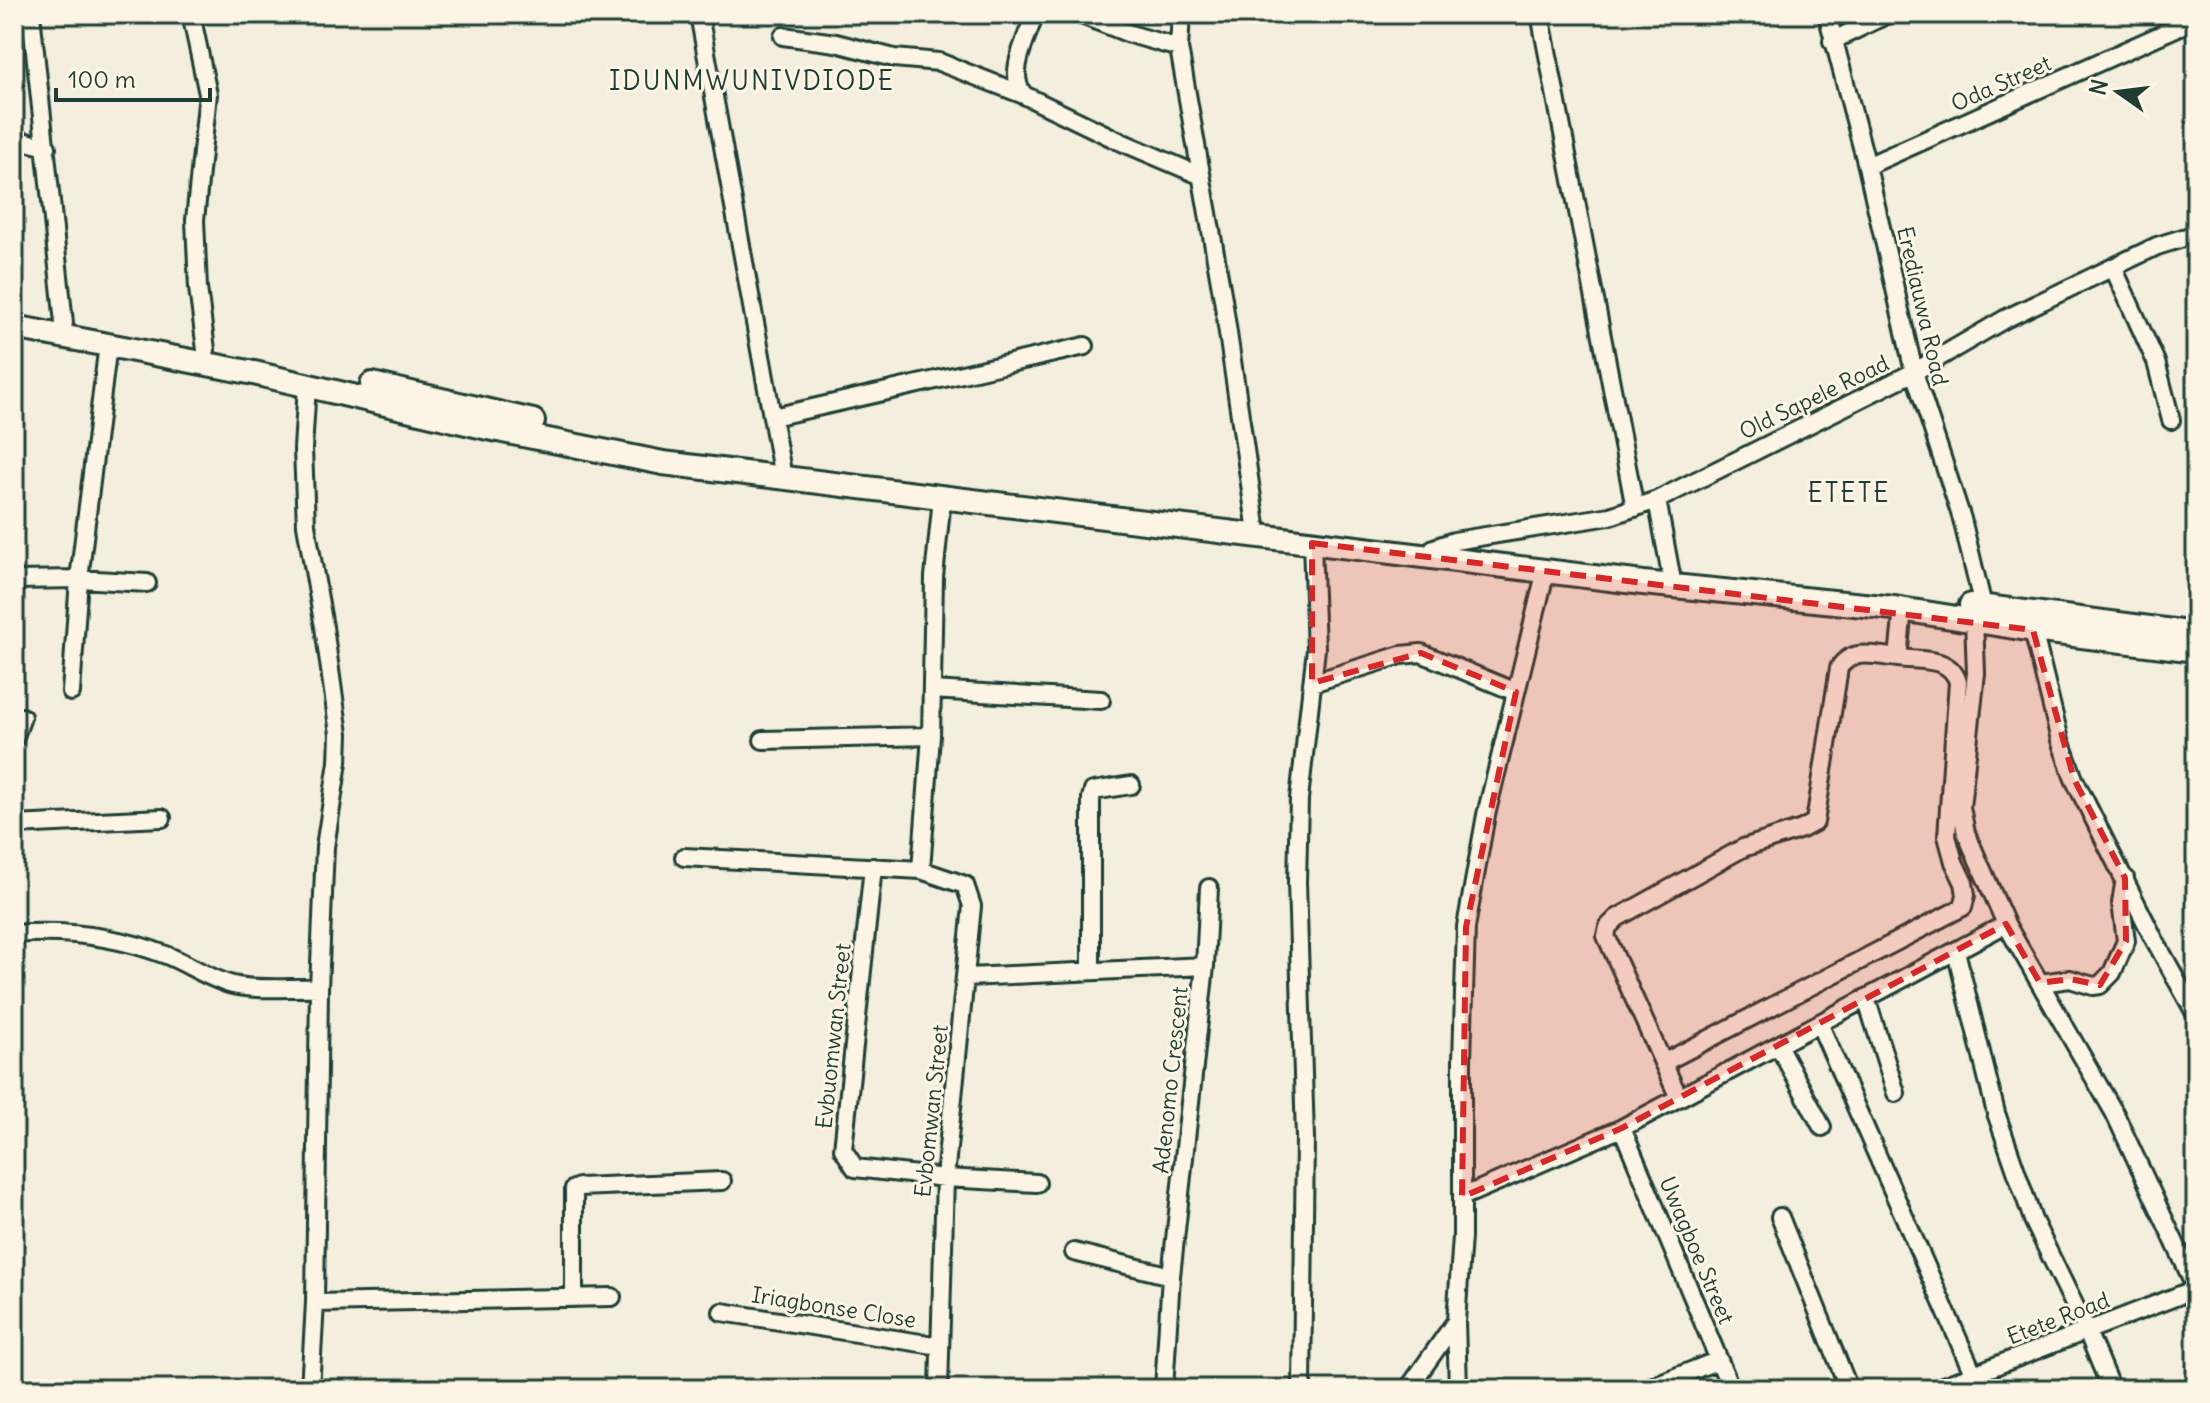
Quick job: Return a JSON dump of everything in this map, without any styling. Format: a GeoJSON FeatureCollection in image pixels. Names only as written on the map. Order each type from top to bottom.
{"type":"FeatureCollection","features":[{"type":"Feature","properties":{"kind":"highway"},"geometry":{"type":"LineString","coordinates":[[14,315],[432,396],[489,420],[663,463],[1643,583],[1903,609],[1978,613],[2033,630],[2196,650]]}},
{"type":"Feature","properties":{"kind":"highway"},"geometry":{"type":"LineString","coordinates":[[14,327],[489,420],[781,466],[1978,613],[2196,634]]}},
{"type":"Feature","properties":{"kind":"street"},"geometry":{"type":"LineString","coordinates":[[31,14],[64,323]]}},
{"type":"Feature","properties":{"kind":"street"},"geometry":{"type":"LineString","coordinates":[[191,14],[208,94],[195,220],[198,288],[206,350]]}},
{"type":"Feature","properties":{"kind":"street"},"geometry":{"type":"LineString","coordinates":[[699,14],[781,466]]}},
{"type":"Feature","properties":{"kind":"street"},"geometry":{"type":"LineString","coordinates":[[1024,95],[1016,87],[1016,72],[1035,14]]}},
{"type":"Feature","properties":{"kind":"street"},"geometry":{"type":"LineString","coordinates":[[1079,14],[1130,34],[1179,48]]}},
{"type":"Feature","properties":{"kind":"street"},"geometry":{"type":"LineString","coordinates":[[1181,14],[1179,48],[1223,299],[1256,525]]}},
{"type":"Feature","properties":{"kind":"street"},"geometry":{"type":"LineString","coordinates":[[1540,14],[1635,508]]}},
{"type":"Feature","properties":{"kind":"street","name":"Erediauwa Road"},"geometry":{"type":"LineString","coordinates":[[1827,14],[1867,166],[1914,372],[1962,519],[1978,613],[1976,673],[1961,807],[1966,833],[2006,924],[2115,1114],[2196,1288]]}},
{"type":"Feature","properties":{"kind":"street"},"geometry":{"type":"LineString","coordinates":[[1832,41],[1888,14]]}},
{"type":"Feature","properties":{"kind":"street","name":"Oda Street"},"geometry":{"type":"LineString","coordinates":[[1867,166],[2196,19]]}},
{"type":"Feature","properties":{"kind":"street"},"geometry":{"type":"LineString","coordinates":[[783,36],[836,43],[894,58],[939,62],[1024,95],[1199,175]]}},
{"type":"Feature","properties":{"kind":"street"},"geometry":{"type":"LineString","coordinates":[[14,139],[47,147]]}},
{"type":"Feature","properties":{"kind":"street","name":"Old Sapele Road"},"geometry":{"type":"LineString","coordinates":[[1434,548],[1454,541],[1569,523],[1657,500],[1914,372],[2005,319],[2157,246],[2196,234]]}},
{"type":"Feature","properties":{"kind":"street"},"geometry":{"type":"LineString","coordinates":[[2113,267],[2156,362],[2171,420]]}},
{"type":"Feature","properties":{"kind":"street"},"geometry":{"type":"LineString","coordinates":[[71,692],[79,579],[108,344]]}},
{"type":"Feature","properties":{"kind":"street"},"geometry":{"type":"LineString","coordinates":[[773,417],[1085,346]]}},
{"type":"Feature","properties":{"kind":"street"},"geometry":{"type":"LineString","coordinates":[[307,385],[303,449],[306,525],[339,734],[338,762],[325,847],[319,988],[315,1303],[310,1389]]}},
{"type":"Feature","properties":{"kind":"street"},"geometry":{"type":"LineString","coordinates":[[921,870],[931,736],[934,577],[942,498]]}},
{"type":"Feature","properties":{"kind":"street"},"geometry":{"type":"LineString","coordinates":[[1657,500],[1671,575]]}},
{"type":"Feature","properties":{"kind":"street"},"geometry":{"type":"LineString","coordinates":[[1302,1389],[1305,1138],[1297,882],[1299,799],[1316,630],[1312,543]]}},
{"type":"Feature","properties":{"kind":"street"},"geometry":{"type":"LineString","coordinates":[[1458,1389],[1456,1321],[1462,1197],[1466,927],[1486,815],[1546,570]]}},
{"type":"Feature","properties":{"kind":"street"},"geometry":{"type":"LineString","coordinates":[[14,580],[79,579],[147,583]]}},
{"type":"Feature","properties":{"kind":"street"},"geometry":{"type":"LineString","coordinates":[[1898,658],[1903,609]]}},
{"type":"Feature","properties":{"kind":"street"},"geometry":{"type":"LineString","coordinates":[[2033,630],[2060,740],[2074,779],[2154,939],[2196,1015]]}},
{"type":"Feature","properties":{"kind":"street"},"geometry":{"type":"LineString","coordinates":[[1312,683],[1401,655],[1421,653],[1516,692]]}},
{"type":"Feature","properties":{"kind":"street"},"geometry":{"type":"LineString","coordinates":[[1663,1063],[1963,907],[1966,895],[1964,883],[1947,836],[1958,682],[1955,672],[1944,663],[1853,655],[1843,661],[1839,668],[1815,822],[1743,848],[1617,918],[1608,927],[1606,936],[1615,961],[1679,1098]]}},
{"type":"Feature","properties":{"kind":"street"},"geometry":{"type":"LineString","coordinates":[[932,690],[1101,700]]}},
{"type":"Feature","properties":{"kind":"street"},"geometry":{"type":"LineString","coordinates":[[14,739],[22,717]]}},
{"type":"Feature","properties":{"kind":"street"},"geometry":{"type":"LineString","coordinates":[[763,740],[931,736]]}},
{"type":"Feature","properties":{"kind":"street"},"geometry":{"type":"LineString","coordinates":[[1091,971],[1091,798],[1098,788],[1131,785]]}},
{"type":"Feature","properties":{"kind":"street"},"geometry":{"type":"LineString","coordinates":[[14,825],[162,818]]}},
{"type":"Feature","properties":{"kind":"street","name":"Evbomwan Street"},"geometry":{"type":"LineString","coordinates":[[684,857],[921,870],[965,885],[972,906],[945,1178],[939,1389]]}},
{"type":"Feature","properties":{"kind":"street","name":"Evbuomwan Street"},"geometry":{"type":"LineString","coordinates":[[873,867],[843,1149],[855,1168],[945,1178],[1037,1183]]}},
{"type":"Feature","properties":{"kind":"street"},"geometry":{"type":"LineString","coordinates":[[2040,983],[2070,979],[2093,986],[2100,985],[2112,973],[2127,936],[2121,903],[2125,878]]}},
{"type":"Feature","properties":{"kind":"street"},"geometry":{"type":"LineString","coordinates":[[1205,966],[1209,888]]}},
{"type":"Feature","properties":{"kind":"street"},"geometry":{"type":"LineString","coordinates":[[1462,1197],[1622,1128],[2006,924]]}},
{"type":"Feature","properties":{"kind":"street"},"geometry":{"type":"LineString","coordinates":[[14,934],[70,934],[115,940],[167,955],[217,980],[237,986],[319,988]]}},
{"type":"Feature","properties":{"kind":"street"},"geometry":{"type":"LineString","coordinates":[[2127,936],[2154,939]]}},
{"type":"Feature","properties":{"kind":"street"},"geometry":{"type":"LineString","coordinates":[[1956,951],[1996,1113],[2028,1207],[2111,1389]]}},
{"type":"Feature","properties":{"kind":"street","name":"Adenomo Crescent"},"geometry":{"type":"LineString","coordinates":[[967,977],[1205,966],[1171,1276],[1164,1389]]}},
{"type":"Feature","properties":{"kind":"street"},"geometry":{"type":"LineString","coordinates":[[1866,998],[1896,1093]]}},
{"type":"Feature","properties":{"kind":"street"},"geometry":{"type":"LineString","coordinates":[[1819,1023],[1977,1381]]}},
{"type":"Feature","properties":{"kind":"street"},"geometry":{"type":"LineString","coordinates":[[1778,1045],[1822,1127]]}},
{"type":"Feature","properties":{"kind":"street","name":"Uwagboe Street"},"geometry":{"type":"LineString","coordinates":[[1622,1128],[1731,1389]]}},
{"type":"Feature","properties":{"kind":"street"},"geometry":{"type":"LineString","coordinates":[[574,1298],[574,1189],[722,1181]]}},
{"type":"Feature","properties":{"kind":"street"},"geometry":{"type":"LineString","coordinates":[[1780,1217],[1849,1389]]}},
{"type":"Feature","properties":{"kind":"street"},"geometry":{"type":"LineString","coordinates":[[1074,1252],[1171,1276]]}},
{"type":"Feature","properties":{"kind":"street","name":"Etete Road"},"geometry":{"type":"LineString","coordinates":[[1935,1389],[1977,1381],[2087,1331],[2196,1288]]}},
{"type":"Feature","properties":{"kind":"street"},"geometry":{"type":"LineString","coordinates":[[315,1303],[612,1297]]}},
{"type":"Feature","properties":{"kind":"street","name":"Iriagbonse Close"},"geometry":{"type":"LineString","coordinates":[[722,1312],[940,1346]]}},
{"type":"Feature","properties":{"kind":"street"},"geometry":{"type":"LineString","coordinates":[[1408,1389],[1456,1321]]}},
{"type":"Feature","properties":{"kind":"street"},"geometry":{"type":"LineString","coordinates":[[1645,1389],[1719,1360]]}},
{"type":"Feature","properties":{"kind":"highlighted area"},"geometry":{"type":"Polygon","coordinates":[[[1312,543],[2033,630],[2074,779],[2125,878],[2126,941],[2100,985],[2070,979],[2040,983],[2006,924],[1622,1128],[1462,1197],[1466,927],[1516,692],[1421,653],[1312,683],[1312,543]]]}},
{"type":"Feature","properties":{"kind":"district","name":"IDUNMWUNIVDIODE"},"geometry":{"type":"Point","coordinates":[752,81]}},
{"type":"Feature","properties":{"kind":"district","name":"ETETE"},"geometry":{"type":"Point","coordinates":[1849,493]}}]}
